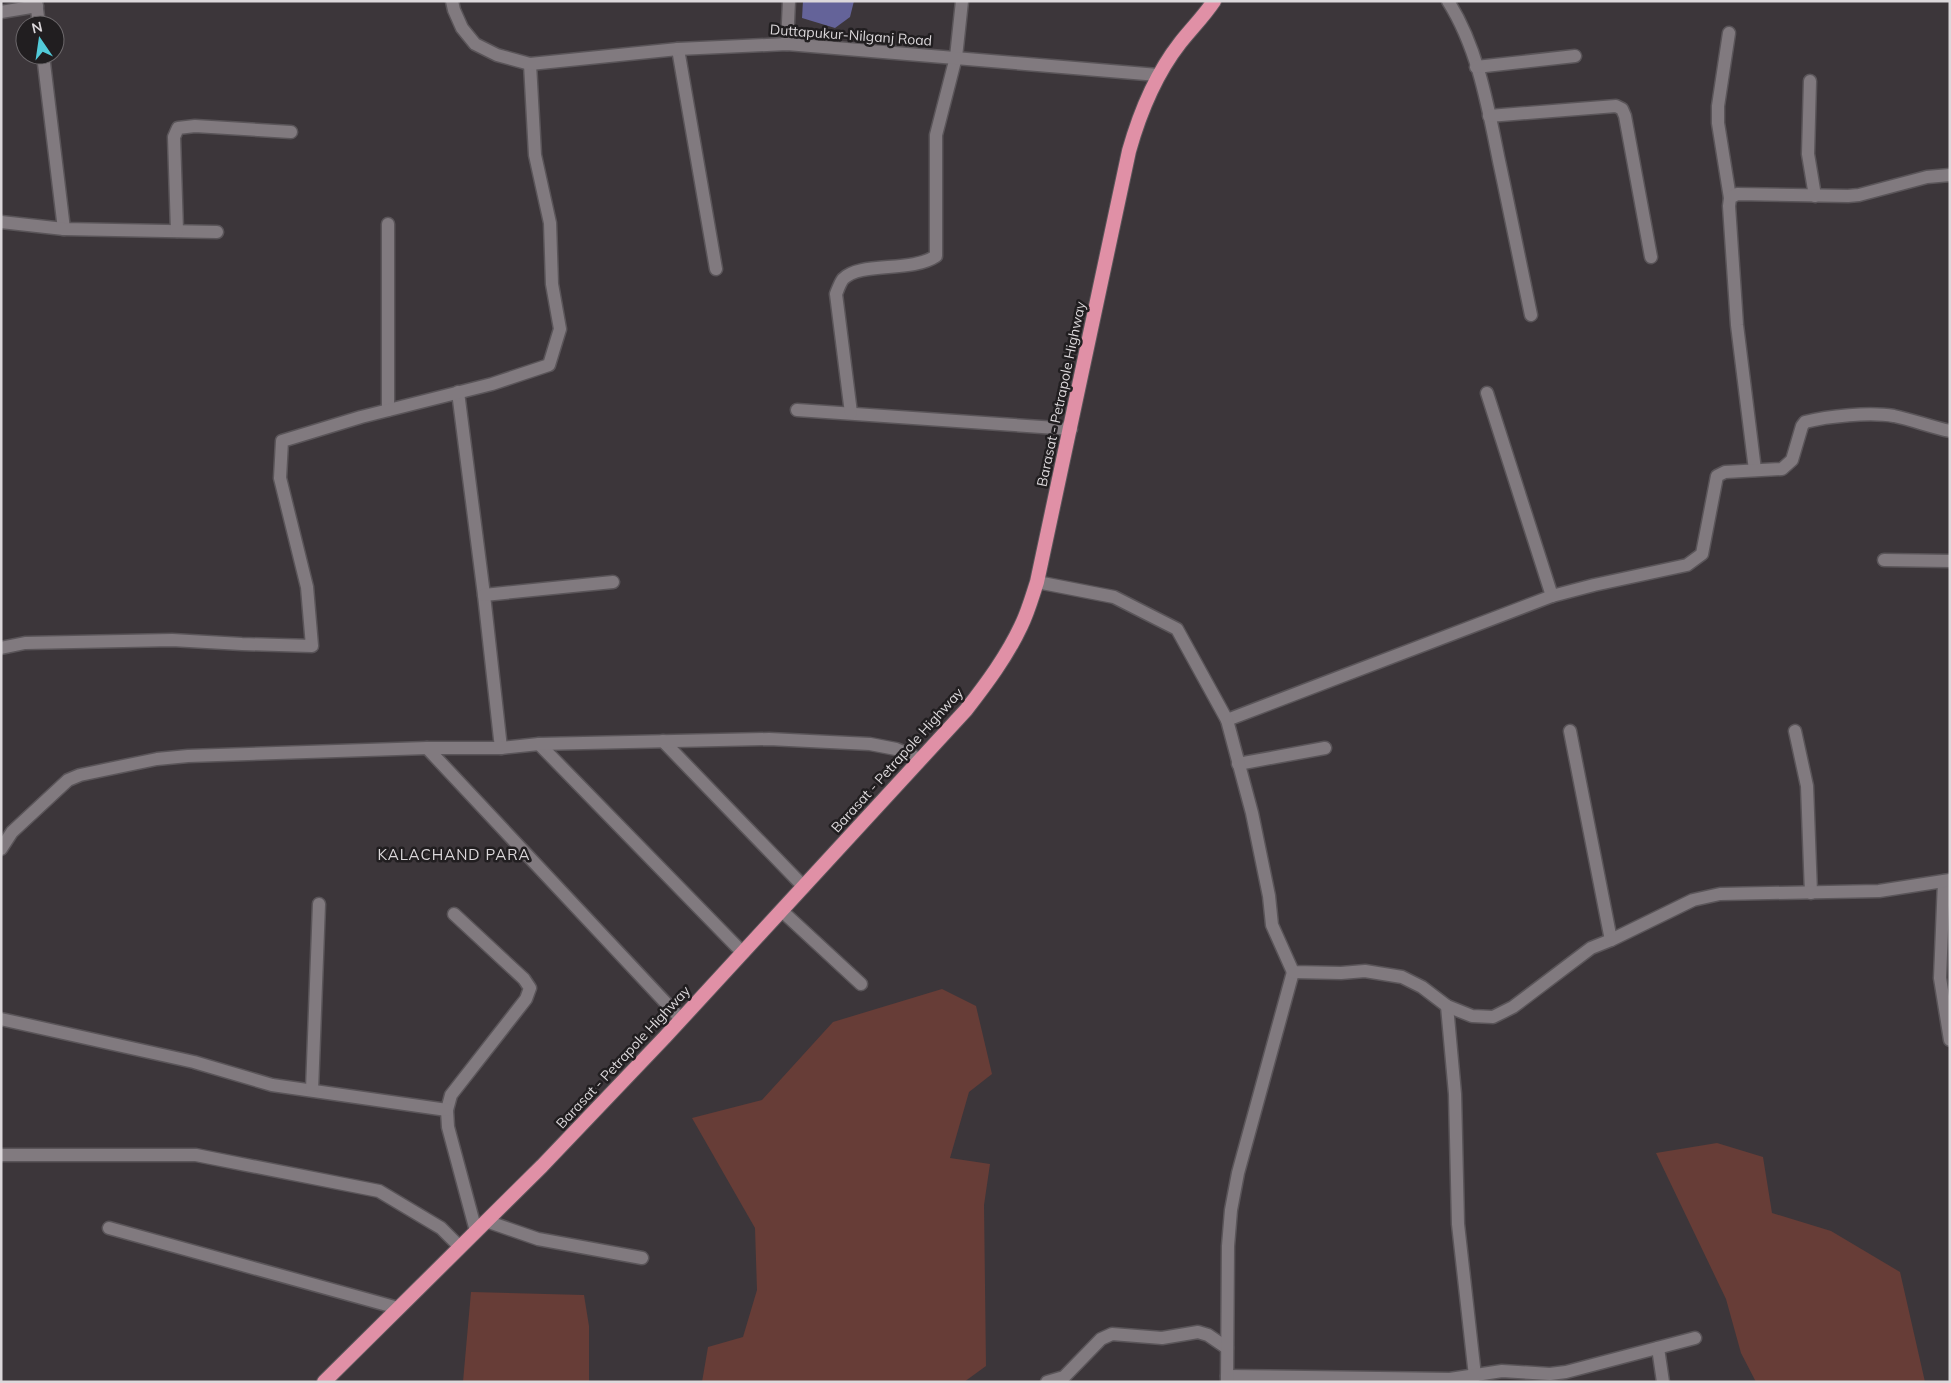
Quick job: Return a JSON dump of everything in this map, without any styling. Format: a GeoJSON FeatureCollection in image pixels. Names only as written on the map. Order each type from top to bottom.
{"type":"FeatureCollection","features":[{"type":"Feature","properties":{"kind":"highway","name":"Barasat - Petrapole Highway"},"geometry":{"type":"LineString","coordinates":[[324,1382],[542,1166],[782,911],[966,710],[989,680],[1022,625],[1037,582],[1129,151],[1139,115],[1158,75],[1180,43],[1203,18],[1214,1]]}},
{"type":"Feature","properties":{"kind":"street","name":"Duttapukur-Nilganj Road"},"geometry":{"type":"LineString","coordinates":[[452,1],[462,28],[476,44],[497,56],[530,64],[678,49],[787,44],[1158,75]]}},
{"type":"Feature","properties":{"kind":"street"},"geometry":{"type":"LineString","coordinates":[[787,44],[790,1]]}},
{"type":"Feature","properties":{"kind":"street"},"geometry":{"type":"LineString","coordinates":[[851,413],[836,294],[843,280],[855,272],[916,265],[928,262],[936,256],[936,135],[956,57],[962,1]]}},
{"type":"Feature","properties":{"kind":"street"},"geometry":{"type":"LineString","coordinates":[[1448,1],[1458,18],[1476,67],[1489,116],[1531,315]]}},
{"type":"Feature","properties":{"kind":"street"},"geometry":{"type":"LineString","coordinates":[[1,12],[36,4]]}},
{"type":"Feature","properties":{"kind":"street"},"geometry":{"type":"LineString","coordinates":[[1729,33],[1718,106],[1718,123],[1730,198],[1737,325],[1755,470]]}},
{"type":"Feature","properties":{"kind":"street"},"geometry":{"type":"LineString","coordinates":[[678,49],[716,269]]}},
{"type":"Feature","properties":{"kind":"street"},"geometry":{"type":"LineString","coordinates":[[1476,67],[1575,56]]}},
{"type":"Feature","properties":{"kind":"street"},"geometry":{"type":"LineString","coordinates":[[1,648],[25,644],[172,640],[312,646],[307,587],[280,478],[282,441],[388,410],[492,384],[549,365],[560,329],[552,284],[550,223],[534,155],[530,64]]}},
{"type":"Feature","properties":{"kind":"street"},"geometry":{"type":"LineString","coordinates":[[44,65],[64,229]]}},
{"type":"Feature","properties":{"kind":"street"},"geometry":{"type":"LineString","coordinates":[[1810,82],[1808,154],[1815,196]]}},
{"type":"Feature","properties":{"kind":"street"},"geometry":{"type":"LineString","coordinates":[[1489,116],[1616,106],[1622,109],[1625,116],[1651,257]]}},
{"type":"Feature","properties":{"kind":"street"},"geometry":{"type":"LineString","coordinates":[[177,231],[174,137],[178,128],[195,126],[291,132]]}},
{"type":"Feature","properties":{"kind":"street"},"geometry":{"type":"LineString","coordinates":[[1730,198],[1737,194],[1859,195],[1927,177],[1950,175]]}},
{"type":"Feature","properties":{"kind":"street"},"geometry":{"type":"LineString","coordinates":[[1,222],[64,229],[217,232]]}},
{"type":"Feature","properties":{"kind":"street"},"geometry":{"type":"LineString","coordinates":[[388,224],[388,410]]}},
{"type":"Feature","properties":{"kind":"street"},"geometry":{"type":"LineString","coordinates":[[458,392],[501,748]]}},
{"type":"Feature","properties":{"kind":"street"},"geometry":{"type":"LineString","coordinates":[[1486,392],[1552,596]]}},
{"type":"Feature","properties":{"kind":"street"},"geometry":{"type":"LineString","coordinates":[[796,410],[1071,428]]}},
{"type":"Feature","properties":{"kind":"street"},"geometry":{"type":"LineString","coordinates":[[1227,720],[1552,596],[1687,565],[1702,554],[1717,476],[1725,472],[1782,469],[1792,460],[1802,426],[1812,421],[1879,415],[1894,416],[1950,431]]}},
{"type":"Feature","properties":{"kind":"street"},"geometry":{"type":"LineString","coordinates":[[1884,560],[1950,561]]}},
{"type":"Feature","properties":{"kind":"street"},"geometry":{"type":"LineString","coordinates":[[484,595],[613,582]]}},
{"type":"Feature","properties":{"kind":"street"},"geometry":{"type":"LineString","coordinates":[[1037,582],[1114,597],[1177,629],[1227,720],[1252,813],[1270,896],[1272,925],[1293,972],[1238,1173],[1231,1210],[1228,1246],[1227,1379],[1434,1379],[1475,1376],[1502,1371],[1550,1374],[1566,1372],[1695,1338]]}},
{"type":"Feature","properties":{"kind":"street"},"geometry":{"type":"LineString","coordinates":[[1795,731],[1807,786],[1811,893]]}},
{"type":"Feature","properties":{"kind":"street"},"geometry":{"type":"LineString","coordinates":[[1570,732],[1611,940]]}},
{"type":"Feature","properties":{"kind":"street"},"geometry":{"type":"LineString","coordinates":[[1,849],[12,832],[60,786],[80,775],[157,759],[188,756],[427,748],[501,748],[539,744],[769,738],[884,746],[920,759]]}},
{"type":"Feature","properties":{"kind":"street"},"geometry":{"type":"LineString","coordinates":[[663,741],[804,887]]}},
{"type":"Feature","properties":{"kind":"street"},"geometry":{"type":"LineString","coordinates":[[539,744],[743,953]]}},
{"type":"Feature","properties":{"kind":"street"},"geometry":{"type":"LineString","coordinates":[[427,748],[681,1019]]}},
{"type":"Feature","properties":{"kind":"street"},"geometry":{"type":"LineString","coordinates":[[1238,764],[1325,748]]}},
{"type":"Feature","properties":{"kind":"street"},"geometry":{"type":"LineString","coordinates":[[1293,972],[1340,973],[1365,971],[1402,977],[1422,987],[1447,1006],[1472,1016],[1492,1017],[1513,1007],[1591,948],[1693,900],[1720,894],[1879,891],[1947,880],[1940,978],[1950,1040]]}},
{"type":"Feature","properties":{"kind":"street"},"geometry":{"type":"LineString","coordinates":[[312,1090],[318,904]]}},
{"type":"Feature","properties":{"kind":"street"},"geometry":{"type":"LineString","coordinates":[[782,911],[860,984]]}},
{"type":"Feature","properties":{"kind":"street"},"geometry":{"type":"LineString","coordinates":[[454,914],[524,979],[530,988],[526,999],[451,1095],[446,1110],[448,1127],[481,1226],[538,1239],[642,1258]]}},
{"type":"Feature","properties":{"kind":"street"},"geometry":{"type":"LineString","coordinates":[[1447,1006],[1454,1085],[1458,1224],[1475,1376]]}},
{"type":"Feature","properties":{"kind":"street"},"geometry":{"type":"LineString","coordinates":[[1,1019],[194,1062],[272,1084],[446,1110]]}},
{"type":"Feature","properties":{"kind":"street"},"geometry":{"type":"LineString","coordinates":[[1,1155],[196,1155],[379,1191],[441,1228],[460,1247]]}},
{"type":"Feature","properties":{"kind":"street"},"geometry":{"type":"LineString","coordinates":[[109,1228],[398,1308]]}},
{"type":"Feature","properties":{"kind":"street"},"geometry":{"type":"LineString","coordinates":[[1047,1382],[1064,1377],[1101,1339],[1112,1334],[1162,1338],[1198,1332],[1208,1334],[1227,1348]]}},
{"type":"Feature","properties":{"kind":"street"},"geometry":{"type":"LineString","coordinates":[[1658,1348],[1663,1382]]}},
{"type":"Feature","properties":{"kind":"street"},"geometry":{"type":"LineString","coordinates":[[1073,1368],[1075,1382]]}},
{"type":"Feature","properties":{"kind":"shaded area"},"geometry":{"type":"Polygon","coordinates":[[[803,1],[854,1],[850,17],[835,28],[802,18],[803,1]]]}},
{"type":"Feature","properties":{"kind":"shaded area"},"geometry":{"type":"Polygon","coordinates":[[[942,989],[976,1006],[992,1074],[969,1092],[950,1158],[990,1164],[984,1205],[986,1366],[964,1382],[702,1382],[708,1347],[743,1337],[757,1290],[755,1228],[692,1118],[762,1100],[833,1022],[942,989]]]}},
{"type":"Feature","properties":{"kind":"shaded area"},"geometry":{"type":"Polygon","coordinates":[[[1717,1143],[1763,1157],[1772,1213],[1831,1231],[1900,1272],[1925,1382],[1756,1382],[1741,1353],[1726,1299],[1656,1153],[1717,1143]]]}},
{"type":"Feature","properties":{"kind":"shaded area"},"geometry":{"type":"Polygon","coordinates":[[[471,1292],[584,1295],[589,1326],[589,1382],[463,1382],[471,1292]]]}},
{"type":"Feature","properties":{"kind":"district","name":"KALACHAND PARA"},"geometry":{"type":"Point","coordinates":[454,855]}}]}
